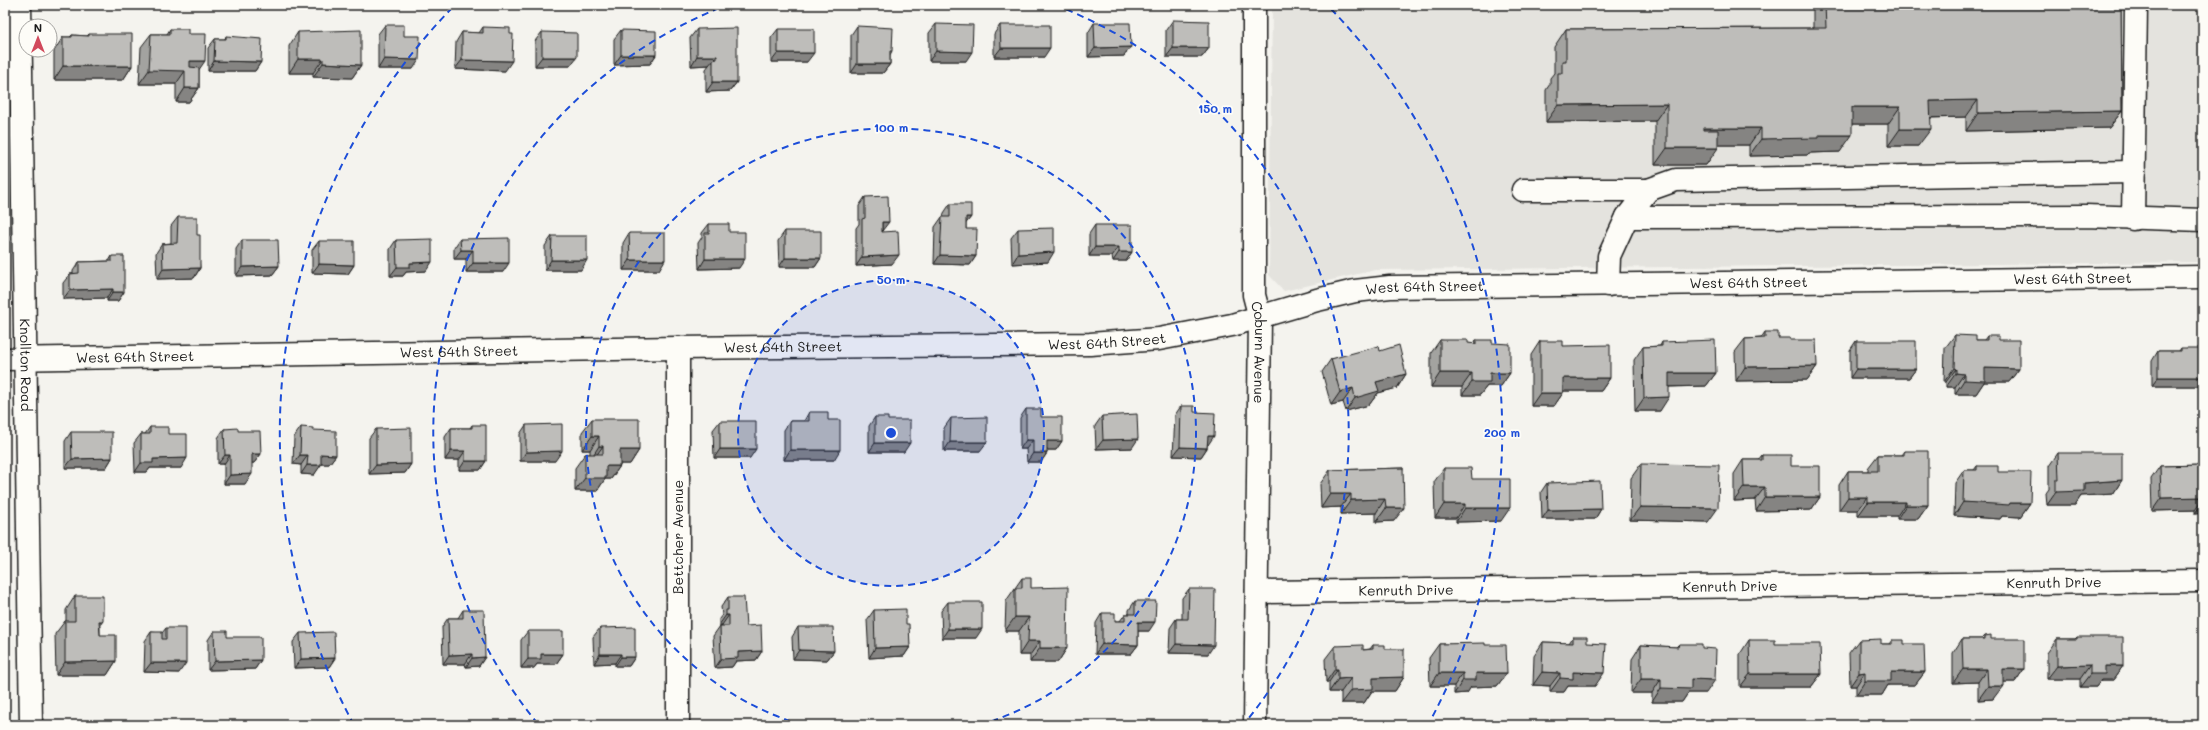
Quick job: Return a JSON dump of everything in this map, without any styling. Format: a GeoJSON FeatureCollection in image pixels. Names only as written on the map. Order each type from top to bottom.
{"type":"FeatureCollection","features":[{"type":"Feature","properties":{"kind":"street","name":"Knollton Road"},"geometry":{"type":"LineString","coordinates":[[20,5],[15,359],[31,725]]}},
{"type":"Feature","properties":{"kind":"street","name":"Coburn Avenue"},"geometry":{"type":"LineString","coordinates":[[1254,5],[1254,295],[1260,318],[1255,725]]}},
{"type":"Feature","properties":{"kind":"street"},"geometry":{"type":"LineString","coordinates":[[2133,219],[2136,5]]}},
{"type":"Feature","properties":{"kind":"street"},"geometry":{"type":"LineString","coordinates":[[1523,190],[1648,190],[1676,180],[2134,172]]}},
{"type":"Feature","properties":{"kind":"street"},"geometry":{"type":"LineString","coordinates":[[1608,285],[1609,256],[1627,217],[1648,190]]}},
{"type":"Feature","properties":{"kind":"street"},"geometry":{"type":"LineString","coordinates":[[1627,217],[2086,216],[2133,219],[2203,220]]}},
{"type":"Feature","properties":{"kind":"street","name":"West 64th Street"},"geometry":{"type":"LineString","coordinates":[[15,359],[678,348],[1090,344],[1158,339],[1260,318],[1317,300],[1355,291],[1390,287],[2203,277]]}},
{"type":"Feature","properties":{"kind":"street","name":"Bettcher Avenue"},"geometry":{"type":"LineString","coordinates":[[678,348],[678,725]]}},
{"type":"Feature","properties":{"kind":"street","name":"Kenruth Drive"},"geometry":{"type":"LineString","coordinates":[[1257,592],[2203,581]]}},
{"type":"Feature","properties":{"kind":"shaded area"},"geometry":{"type":"Polygon","coordinates":[[[1272,5],[2203,5],[2203,262],[1375,270],[1284,291],[1269,275],[1272,5]]]}},
{"type":"Feature","properties":{"kind":"building"},"geometry":{"type":"Polygon","coordinates":[[[1825,5],[2121,5],[2122,111],[1978,113],[1978,100],[1930,101],[1931,129],[1900,129],[1900,107],[1852,107],[1852,135],[1819,135],[1819,138],[1761,139],[1761,128],[1703,128],[1703,130],[1718,130],[1718,148],[1667,148],[1667,104],[1558,105],[1558,73],[1562,73],[1562,61],[1566,61],[1566,29],[1826,28],[1825,5]]]}},
{"type":"Feature","properties":{"kind":"building"},"geometry":{"type":"Polygon","coordinates":[[[1173,20],[1209,21],[1209,48],[1173,48],[1173,20]]]}},
{"type":"Feature","properties":{"kind":"building"},"geometry":{"type":"Polygon","coordinates":[[[1094,23],[1130,23],[1131,47],[1095,48],[1094,23]]]}},
{"type":"Feature","properties":{"kind":"building"},"geometry":{"type":"Polygon","coordinates":[[[936,24],[973,25],[972,52],[936,51],[936,24]]]}},
{"type":"Feature","properties":{"kind":"building"},"geometry":{"type":"Polygon","coordinates":[[[385,25],[404,25],[404,36],[420,36],[419,60],[384,59],[385,25]]]}},
{"type":"Feature","properties":{"kind":"building"},"geometry":{"type":"Polygon","coordinates":[[[1000,25],[1050,25],[1050,48],[1001,48],[1000,25]]]}},
{"type":"Feature","properties":{"kind":"building"},"geometry":{"type":"Polygon","coordinates":[[[857,26],[893,28],[890,64],[857,64],[857,26]]]}},
{"type":"Feature","properties":{"kind":"building"},"geometry":{"type":"Polygon","coordinates":[[[483,27],[510,28],[510,34],[513,34],[512,61],[462,60],[462,32],[483,33],[483,27]]]}},
{"type":"Feature","properties":{"kind":"building"},"geometry":{"type":"Polygon","coordinates":[[[737,28],[737,82],[713,82],[713,60],[717,59],[717,56],[697,56],[697,29],[737,28]]]}},
{"type":"Feature","properties":{"kind":"building"},"geometry":{"type":"Polygon","coordinates":[[[170,29],[188,29],[188,34],[206,34],[205,61],[190,61],[190,67],[199,68],[199,88],[185,88],[185,71],[149,70],[151,34],[170,34],[170,29]]]}},
{"type":"Feature","properties":{"kind":"building"},"geometry":{"type":"Polygon","coordinates":[[[778,29],[814,29],[814,53],[778,53],[778,29]]]}},
{"type":"Feature","properties":{"kind":"building"},"geometry":{"type":"Polygon","coordinates":[[[361,30],[361,65],[323,63],[323,59],[298,59],[298,32],[361,30]]]}},
{"type":"Feature","properties":{"kind":"building"},"geometry":{"type":"Polygon","coordinates":[[[621,30],[656,31],[656,55],[621,55],[621,30]]]}},
{"type":"Feature","properties":{"kind":"building"},"geometry":{"type":"Polygon","coordinates":[[[542,32],[577,33],[577,57],[542,57],[542,32]]]}},
{"type":"Feature","properties":{"kind":"building"},"geometry":{"type":"Polygon","coordinates":[[[89,34],[132,34],[132,66],[63,66],[63,37],[72,37],[72,35],[89,36],[89,34]]]}},
{"type":"Feature","properties":{"kind":"building"},"geometry":{"type":"Polygon","coordinates":[[[226,36],[262,39],[261,62],[214,61],[215,39],[226,39],[226,36]]]}},
{"type":"Feature","properties":{"kind":"building"},"geometry":{"type":"Polygon","coordinates":[[[888,196],[889,222],[882,222],[882,232],[898,231],[899,255],[862,257],[862,219],[865,218],[865,197],[888,196]]]}},
{"type":"Feature","properties":{"kind":"building"},"geometry":{"type":"Polygon","coordinates":[[[950,204],[971,204],[971,217],[966,217],[966,229],[977,229],[976,256],[940,255],[942,217],[950,217],[950,204]]]}},
{"type":"Feature","properties":{"kind":"building"},"geometry":{"type":"Polygon","coordinates":[[[178,217],[197,217],[197,235],[200,235],[200,268],[163,269],[162,244],[177,243],[178,217]]]}},
{"type":"Feature","properties":{"kind":"building"},"geometry":{"type":"Polygon","coordinates":[[[709,224],[729,224],[729,232],[745,232],[745,259],[705,259],[705,233],[709,233],[709,224]]]}},
{"type":"Feature","properties":{"kind":"building"},"geometry":{"type":"Polygon","coordinates":[[[1095,225],[1132,225],[1132,252],[1119,252],[1119,247],[1095,247],[1095,225]]]}},
{"type":"Feature","properties":{"kind":"building"},"geometry":{"type":"Polygon","coordinates":[[[1054,228],[1054,252],[1018,254],[1018,229],[1054,228]]]}},
{"type":"Feature","properties":{"kind":"building"},"geometry":{"type":"Polygon","coordinates":[[[785,231],[821,231],[821,258],[785,258],[785,231]]]}},
{"type":"Feature","properties":{"kind":"building"},"geometry":{"type":"Polygon","coordinates":[[[629,233],[665,233],[665,260],[630,260],[629,233]]]}},
{"type":"Feature","properties":{"kind":"building"},"geometry":{"type":"Polygon","coordinates":[[[552,236],[587,236],[587,260],[551,260],[552,236]]]}},
{"type":"Feature","properties":{"kind":"building"},"geometry":{"type":"Polygon","coordinates":[[[509,238],[509,263],[473,263],[473,250],[461,250],[460,239],[509,238]]]}},
{"type":"Feature","properties":{"kind":"building"},"geometry":{"type":"Polygon","coordinates":[[[432,239],[432,262],[410,263],[410,267],[397,267],[396,240],[432,239]]]}},
{"type":"Feature","properties":{"kind":"building"},"geometry":{"type":"Polygon","coordinates":[[[242,240],[278,240],[279,266],[242,267],[242,240]]]}},
{"type":"Feature","properties":{"kind":"building"},"geometry":{"type":"Polygon","coordinates":[[[319,241],[354,241],[354,265],[319,264],[319,241]]]}},
{"type":"Feature","properties":{"kind":"building"},"geometry":{"type":"Polygon","coordinates":[[[112,256],[124,256],[124,292],[113,292],[113,289],[70,290],[70,274],[79,273],[79,262],[112,261],[112,256]]]}},
{"type":"Feature","properties":{"kind":"building"},"geometry":{"type":"Polygon","coordinates":[[[1765,332],[1778,332],[1778,338],[1790,338],[1790,340],[1816,340],[1817,366],[1745,367],[1745,339],[1765,338],[1765,332]]]}},
{"type":"Feature","properties":{"kind":"building"},"geometry":{"type":"Polygon","coordinates":[[[1955,335],[1976,336],[1976,340],[1987,340],[1987,336],[1999,336],[1999,340],[2019,340],[2019,369],[1985,368],[1985,381],[1964,380],[1964,374],[1956,373],[1956,369],[1954,368],[1955,335]]]}},
{"type":"Feature","properties":{"kind":"building"},"geometry":{"type":"Polygon","coordinates":[[[1440,340],[1468,340],[1468,343],[1476,344],[1476,340],[1492,340],[1492,343],[1510,344],[1510,373],[1490,373],[1490,382],[1472,382],[1472,373],[1440,373],[1440,340]]]}},
{"type":"Feature","properties":{"kind":"building"},"geometry":{"type":"Polygon","coordinates":[[[1715,340],[1716,373],[1669,373],[1669,397],[1644,398],[1643,347],[1662,346],[1662,342],[1715,340]]]}},
{"type":"Feature","properties":{"kind":"building"},"geometry":{"type":"Polygon","coordinates":[[[1540,341],[1563,341],[1563,346],[1610,345],[1610,378],[1563,378],[1563,393],[1540,393],[1540,341]]]}},
{"type":"Feature","properties":{"kind":"building"},"geometry":{"type":"Polygon","coordinates":[[[1856,341],[1916,341],[1916,369],[1856,369],[1856,341]]]}},
{"type":"Feature","properties":{"kind":"building"},"geometry":{"type":"Polygon","coordinates":[[[1399,345],[1406,374],[1376,382],[1379,391],[1355,398],[1353,388],[1340,392],[1331,359],[1379,346],[1380,351],[1399,345]]]}},
{"type":"Feature","properties":{"kind":"building"},"geometry":{"type":"Polygon","coordinates":[[[2181,348],[2203,348],[2203,377],[2158,377],[2158,351],[2181,351],[2181,348]]]}},
{"type":"Feature","properties":{"kind":"building"},"geometry":{"type":"Polygon","coordinates":[[[1181,406],[1194,406],[1194,412],[1215,413],[1214,436],[1208,436],[1207,448],[1180,447],[1181,406]]]}},
{"type":"Feature","properties":{"kind":"building"},"geometry":{"type":"Polygon","coordinates":[[[1026,409],[1041,409],[1041,417],[1062,417],[1062,441],[1047,441],[1047,453],[1033,453],[1033,440],[1026,440],[1026,409]]]}},
{"type":"Feature","properties":{"kind":"building"},"geometry":{"type":"Polygon","coordinates":[[[809,412],[828,412],[828,420],[840,420],[840,450],[790,450],[790,421],[809,421],[809,412]]]}},
{"type":"Feature","properties":{"kind":"building"},"geometry":{"type":"Polygon","coordinates":[[[1137,414],[1138,439],[1103,440],[1102,416],[1137,414]]]}},
{"type":"Feature","properties":{"kind":"building"},"geometry":{"type":"Polygon","coordinates":[[[875,417],[888,417],[888,420],[910,420],[910,443],[875,443],[875,417]]]}},
{"type":"Feature","properties":{"kind":"building"},"geometry":{"type":"Polygon","coordinates":[[[987,417],[987,442],[950,442],[951,418],[987,417]]]}},
{"type":"Feature","properties":{"kind":"building"},"geometry":{"type":"Polygon","coordinates":[[[592,419],[639,419],[639,450],[620,450],[620,466],[606,466],[606,478],[585,478],[585,454],[603,454],[603,446],[599,446],[599,436],[592,436],[592,419]]]}},
{"type":"Feature","properties":{"kind":"building"},"geometry":{"type":"Polygon","coordinates":[[[720,421],[756,421],[756,449],[720,449],[720,421]]]}},
{"type":"Feature","properties":{"kind":"building"},"geometry":{"type":"Polygon","coordinates":[[[562,424],[562,451],[526,452],[526,425],[562,424]]]}},
{"type":"Feature","properties":{"kind":"building"},"geometry":{"type":"Polygon","coordinates":[[[472,425],[486,425],[486,461],[465,461],[465,451],[451,451],[451,428],[472,428],[472,425]]]}},
{"type":"Feature","properties":{"kind":"building"},"geometry":{"type":"Polygon","coordinates":[[[150,427],[168,427],[168,434],[187,434],[187,458],[153,459],[153,463],[141,463],[141,434],[150,434],[150,427]]]}},
{"type":"Feature","properties":{"kind":"building"},"geometry":{"type":"Polygon","coordinates":[[[301,427],[313,428],[313,430],[336,431],[336,455],[321,454],[321,465],[307,465],[308,455],[300,455],[301,427]]]}},
{"type":"Feature","properties":{"kind":"building"},"geometry":{"type":"Polygon","coordinates":[[[238,428],[238,431],[260,431],[261,454],[252,454],[252,474],[230,475],[230,455],[225,455],[224,429],[238,428]]]}},
{"type":"Feature","properties":{"kind":"building"},"geometry":{"type":"Polygon","coordinates":[[[411,428],[411,464],[376,465],[376,429],[411,428]]]}},
{"type":"Feature","properties":{"kind":"building"},"geometry":{"type":"Polygon","coordinates":[[[71,432],[112,432],[112,458],[72,459],[71,432]]]}},
{"type":"Feature","properties":{"kind":"building"},"geometry":{"type":"Polygon","coordinates":[[[1904,451],[1928,451],[1928,505],[1906,505],[1906,502],[1868,502],[1868,497],[1848,497],[1848,471],[1878,471],[1878,455],[1904,455],[1904,451]]]}},
{"type":"Feature","properties":{"kind":"building"},"geometry":{"type":"Polygon","coordinates":[[[2058,453],[2122,453],[2122,480],[2084,483],[2084,491],[2056,492],[2056,480],[2059,480],[2058,453]]]}},
{"type":"Feature","properties":{"kind":"building"},"geometry":{"type":"Polygon","coordinates":[[[1762,455],[1791,455],[1791,466],[1820,466],[1820,497],[1765,497],[1765,487],[1744,487],[1743,460],[1762,460],[1762,455]]]}},
{"type":"Feature","properties":{"kind":"building"},"geometry":{"type":"Polygon","coordinates":[[[1641,464],[1719,465],[1718,508],[1640,507],[1641,464]]]}},
{"type":"Feature","properties":{"kind":"building"},"geometry":{"type":"Polygon","coordinates":[[[2203,465],[2203,497],[2161,498],[2160,466],[2203,465]]]}},
{"type":"Feature","properties":{"kind":"building"},"geometry":{"type":"Polygon","coordinates":[[[1977,466],[1998,466],[1998,472],[2031,472],[2030,503],[2010,503],[2009,505],[1963,502],[1964,470],[1977,470],[1977,466]]]}},
{"type":"Feature","properties":{"kind":"building"},"geometry":{"type":"Polygon","coordinates":[[[1403,468],[1404,508],[1386,508],[1385,499],[1351,500],[1351,494],[1330,494],[1330,470],[1403,468]]]}},
{"type":"Feature","properties":{"kind":"building"},"geometry":{"type":"Polygon","coordinates":[[[1444,468],[1471,468],[1472,479],[1510,479],[1510,508],[1465,508],[1465,504],[1444,504],[1444,468]]]}},
{"type":"Feature","properties":{"kind":"building"},"geometry":{"type":"Polygon","coordinates":[[[1600,481],[1601,509],[1548,510],[1547,483],[1600,481]]]}},
{"type":"Feature","properties":{"kind":"building"},"geometry":{"type":"Polygon","coordinates":[[[1022,578],[1031,578],[1031,588],[1068,587],[1067,648],[1040,648],[1040,641],[1028,641],[1029,617],[1015,617],[1015,588],[1022,588],[1022,578]]]}},
{"type":"Feature","properties":{"kind":"building"},"geometry":{"type":"Polygon","coordinates":[[[1189,589],[1215,589],[1214,645],[1176,644],[1176,619],[1188,619],[1189,589]]]}},
{"type":"Feature","properties":{"kind":"building"},"geometry":{"type":"Polygon","coordinates":[[[75,596],[103,596],[103,621],[99,621],[100,635],[116,635],[116,661],[65,662],[65,621],[75,621],[75,596]]]}},
{"type":"Feature","properties":{"kind":"building"},"geometry":{"type":"Polygon","coordinates":[[[728,597],[744,597],[746,626],[761,625],[762,651],[738,652],[738,658],[721,659],[720,626],[729,626],[729,615],[726,615],[726,610],[728,610],[728,597]]]}},
{"type":"Feature","properties":{"kind":"building"},"geometry":{"type":"Polygon","coordinates":[[[1135,601],[1156,601],[1155,622],[1138,622],[1138,645],[1102,644],[1102,613],[1115,613],[1115,621],[1125,621],[1125,614],[1135,614],[1135,601]]]}},
{"type":"Feature","properties":{"kind":"building"},"geometry":{"type":"Polygon","coordinates":[[[948,602],[982,602],[982,629],[948,629],[948,602]]]}},
{"type":"Feature","properties":{"kind":"building"},"geometry":{"type":"Polygon","coordinates":[[[906,609],[906,624],[909,624],[910,647],[875,648],[874,610],[906,609]]]}},
{"type":"Feature","properties":{"kind":"building"},"geometry":{"type":"Polygon","coordinates":[[[463,610],[484,610],[485,657],[472,658],[472,654],[449,655],[448,618],[463,618],[463,610]]]}},
{"type":"Feature","properties":{"kind":"building"},"geometry":{"type":"Polygon","coordinates":[[[635,627],[635,657],[621,657],[621,654],[600,654],[600,628],[635,627]]]}},
{"type":"Feature","properties":{"kind":"building"},"geometry":{"type":"Polygon","coordinates":[[[798,627],[833,627],[834,651],[799,650],[798,627]]]}},
{"type":"Feature","properties":{"kind":"building"},"geometry":{"type":"Polygon","coordinates":[[[166,628],[186,628],[186,663],[151,663],[151,632],[162,632],[162,639],[166,639],[166,628]]]}},
{"type":"Feature","properties":{"kind":"building"},"geometry":{"type":"Polygon","coordinates":[[[214,631],[227,631],[227,637],[261,637],[261,660],[215,661],[214,631]]]}},
{"type":"Feature","properties":{"kind":"building"},"geometry":{"type":"Polygon","coordinates":[[[528,631],[563,631],[563,654],[541,654],[541,659],[528,659],[528,631]]]}},
{"type":"Feature","properties":{"kind":"building"},"geometry":{"type":"Polygon","coordinates":[[[334,632],[335,658],[301,659],[300,633],[334,632]]]}},
{"type":"Feature","properties":{"kind":"building"},"geometry":{"type":"Polygon","coordinates":[[[1991,635],[1991,639],[2024,639],[2024,669],[2003,669],[2003,686],[1988,686],[1987,669],[1963,669],[1962,639],[1985,639],[1985,636],[1991,635]]]}},
{"type":"Feature","properties":{"kind":"building"},"geometry":{"type":"Polygon","coordinates":[[[1573,637],[1587,637],[1587,643],[1606,644],[1604,673],[1573,672],[1573,679],[1560,678],[1560,673],[1542,672],[1543,642],[1573,643],[1573,637]]]}},
{"type":"Feature","properties":{"kind":"building"},"geometry":{"type":"Polygon","coordinates":[[[2077,637],[2123,637],[2123,666],[2105,666],[2105,674],[2090,674],[2090,665],[2057,666],[2057,639],[2077,639],[2077,637]]]}},
{"type":"Feature","properties":{"kind":"building"},"geometry":{"type":"Polygon","coordinates":[[[1881,639],[1881,644],[1892,644],[1892,640],[1904,640],[1904,644],[1924,644],[1925,672],[1891,672],[1891,681],[1865,681],[1865,672],[1859,673],[1859,640],[1881,639]]]}},
{"type":"Feature","properties":{"kind":"building"},"geometry":{"type":"Polygon","coordinates":[[[1749,640],[1775,640],[1775,644],[1820,644],[1821,674],[1750,674],[1749,640]]]}},
{"type":"Feature","properties":{"kind":"building"},"geometry":{"type":"Polygon","coordinates":[[[1485,643],[1485,645],[1506,645],[1507,673],[1476,673],[1476,680],[1463,680],[1463,673],[1439,673],[1439,644],[1485,643]]]}},
{"type":"Feature","properties":{"kind":"building"},"geometry":{"type":"Polygon","coordinates":[[[1679,644],[1702,644],[1702,648],[1716,649],[1715,680],[1691,679],[1691,689],[1661,688],[1661,679],[1641,679],[1641,645],[1678,647],[1679,644]]]}},
{"type":"Feature","properties":{"kind":"building"},"geometry":{"type":"Polygon","coordinates":[[[1363,645],[1363,650],[1373,649],[1373,645],[1385,645],[1385,649],[1404,649],[1404,677],[1373,678],[1373,689],[1351,690],[1351,678],[1338,679],[1338,669],[1335,669],[1335,646],[1363,645]]]}}]}
